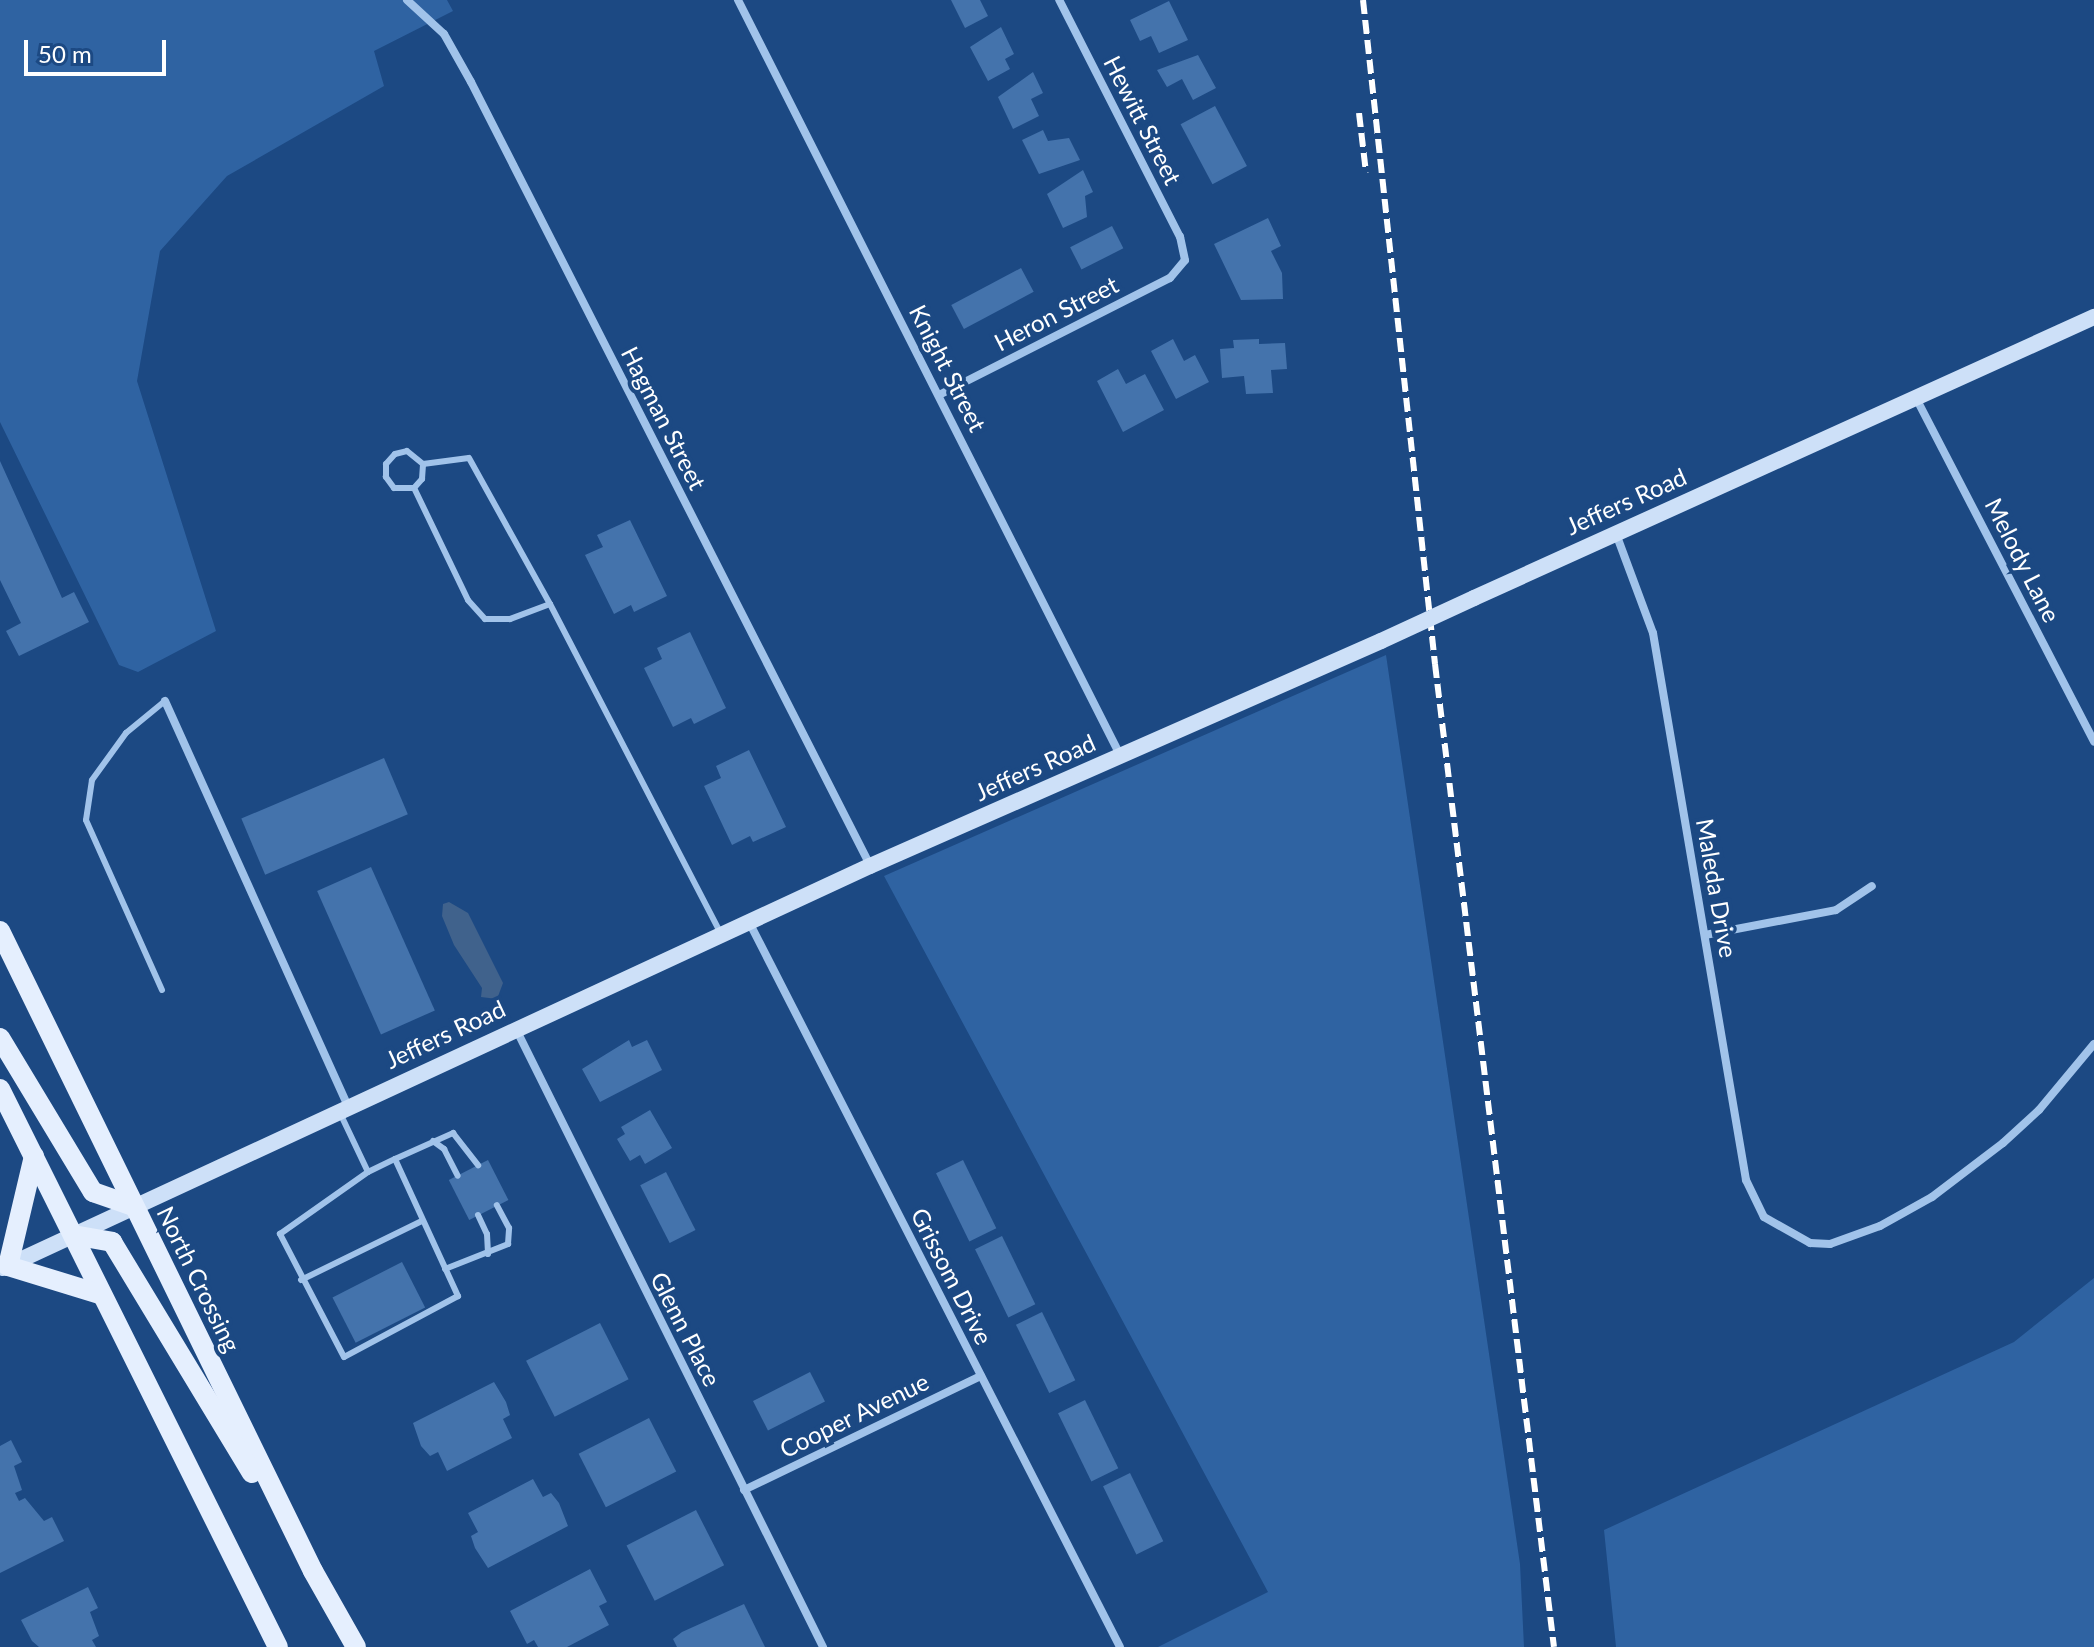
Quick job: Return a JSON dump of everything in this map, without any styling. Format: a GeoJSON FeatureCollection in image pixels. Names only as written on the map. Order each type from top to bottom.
{"type":"FeatureCollection","features":[{"type":"Feature","properties":{"kind":"main road","name":"Jeffers Road"},"geometry":{"type":"LineString","coordinates":[[4,1267],[870,866],[1381,641],[1615,531],[2094,317]]}},
{"type":"Feature","properties":{"kind":"main road","name":"North Crossing"},"geometry":{"type":"LineString","coordinates":[[0,931],[313,1571],[356,1647]]}},
{"type":"Feature","properties":{"kind":"main road"},"geometry":{"type":"LineString","coordinates":[[0,1038],[93,1192],[133,1206]]}},
{"type":"Feature","properties":{"kind":"main road"},"geometry":{"type":"LineString","coordinates":[[0,1089],[278,1647]]}},
{"type":"Feature","properties":{"kind":"main road"},"geometry":{"type":"LineString","coordinates":[[34,1156],[4,1267],[102,1295]]}},
{"type":"Feature","properties":{"kind":"main road"},"geometry":{"type":"LineString","coordinates":[[73,1235],[112,1242],[313,1571]]}},
{"type":"Feature","properties":{"kind":"street","name":"Hagman Street"},"geometry":{"type":"LineString","coordinates":[[407,0],[444,34],[471,82],[870,866]]}},
{"type":"Feature","properties":{"kind":"street","name":"Knight Street"},"geometry":{"type":"LineString","coordinates":[[738,0],[1120,755]]}},
{"type":"Feature","properties":{"kind":"street","name":"Hewitt Street"},"geometry":{"type":"LineString","coordinates":[[1059,0],[1180,237],[1185,260]]}},
{"type":"Feature","properties":{"kind":"street","name":"Heron Street"},"geometry":{"type":"LineString","coordinates":[[939,395],[1170,278],[1185,260]]}},
{"type":"Feature","properties":{"kind":"street","name":"Melody Lane"},"geometry":{"type":"LineString","coordinates":[[1916,397],[2094,742]]}},
{"type":"Feature","properties":{"kind":"street","name":"Maleda Drive"},"geometry":{"type":"LineString","coordinates":[[1615,531],[1653,633],[1746,1180],[1764,1217],[1795,1238],[1830,1244],[1880,1226],[1932,1197],[2039,1110],[2094,1044]]}},
{"type":"Feature","properties":{"kind":"street"},"geometry":{"type":"LineString","coordinates":[[165,701],[344,1108]]}},
{"type":"Feature","properties":{"kind":"street"},"geometry":{"type":"LineString","coordinates":[[1705,935],[1836,910],[1872,886]]}},
{"type":"Feature","properties":{"kind":"street","name":"Grissom Drive"},"geometry":{"type":"LineString","coordinates":[[749,922],[1120,1647]]}},
{"type":"Feature","properties":{"kind":"street","name":"Glenn Place"},"geometry":{"type":"LineString","coordinates":[[515,1028],[823,1647]]}},
{"type":"Feature","properties":{"kind":"street","name":"Cooper Avenue"},"geometry":{"type":"LineString","coordinates":[[744,1490],[981,1376]]}},
{"type":"Feature","properties":{"kind":"lane"},"geometry":{"type":"LineString","coordinates":[[423,464],[422,479],[414,488],[394,488],[386,477],[386,464],[395,454],[407,451],[423,464],[469,458],[550,604],[722,935]]}},
{"type":"Feature","properties":{"kind":"lane"},"geometry":{"type":"LineString","coordinates":[[414,488],[468,600],[485,619],[510,619],[550,604]]}},
{"type":"Feature","properties":{"kind":"lane"},"geometry":{"type":"LineString","coordinates":[[162,990],[86,820],[92,780],[126,733],[165,701]]}},
{"type":"Feature","properties":{"kind":"lane"},"geometry":{"type":"LineString","coordinates":[[344,1108],[368,1172]]}},
{"type":"Feature","properties":{"kind":"lane"},"geometry":{"type":"LineString","coordinates":[[395,1159],[458,1296],[344,1357],[301,1280],[280,1234],[368,1172],[395,1159],[433,1141],[453,1133],[460,1136],[478,1165]]}},
{"type":"Feature","properties":{"kind":"lane"},"geometry":{"type":"LineString","coordinates":[[433,1141],[444,1149],[458,1176]]}},
{"type":"Feature","properties":{"kind":"lane"},"geometry":{"type":"LineString","coordinates":[[445,1269],[508,1244],[511,1236],[497,1205]]}},
{"type":"Feature","properties":{"kind":"lane"},"geometry":{"type":"LineString","coordinates":[[478,1215],[487,1234],[488,1254]]}},
{"type":"Feature","properties":{"kind":"lane"},"geometry":{"type":"LineString","coordinates":[[301,1280],[422,1221]]}},
{"type":"Feature","properties":{"kind":"shaded area"},"geometry":{"type":"Polygon","coordinates":[[[0,0],[447,0],[453,11],[374,51],[384,86],[227,176],[160,251],[137,381],[216,631],[138,672],[119,665],[0,422],[0,0]]]}},
{"type":"Feature","properties":{"kind":"shaded area"},"geometry":{"type":"Polygon","coordinates":[[[1386,655],[1520,1564],[1524,1647],[1158,1647],[1268,1592],[884,876],[1386,655]]]}},
{"type":"Feature","properties":{"kind":"shaded area"},"geometry":{"type":"Polygon","coordinates":[[[449,902],[468,913],[503,983],[497,999],[481,997],[482,988],[454,945],[442,916],[443,904],[449,902]]]}},
{"type":"Feature","properties":{"kind":"shaded area"},"geometry":{"type":"Polygon","coordinates":[[[2094,1278],[2094,1647],[1616,1647],[1604,1530],[2014,1342],[2094,1278]]]}},
{"type":"Feature","properties":{"kind":"building"},"geometry":{"type":"Polygon","coordinates":[[[951,0],[980,0],[988,16],[965,28],[951,0]]]}},
{"type":"Feature","properties":{"kind":"building"},"geometry":{"type":"Polygon","coordinates":[[[1169,1],[1188,40],[1159,53],[1151,36],[1140,41],[1130,20],[1169,1]]]}},
{"type":"Feature","properties":{"kind":"building"},"geometry":{"type":"Polygon","coordinates":[[[1001,27],[1014,54],[1005,59],[1010,69],[988,81],[970,47],[1001,27]]]}},
{"type":"Feature","properties":{"kind":"building"},"geometry":{"type":"Polygon","coordinates":[[[1198,55],[1216,88],[1193,100],[1182,79],[1167,87],[1157,70],[1198,55]]]}},
{"type":"Feature","properties":{"kind":"building"},"geometry":{"type":"Polygon","coordinates":[[[1033,72],[1043,93],[1031,99],[1039,116],[1013,129],[998,97],[1033,72]]]}},
{"type":"Feature","properties":{"kind":"building"},"geometry":{"type":"Polygon","coordinates":[[[1215,106],[1247,166],[1212,184],[1181,124],[1215,106]]]}},
{"type":"Feature","properties":{"kind":"building"},"geometry":{"type":"Polygon","coordinates":[[[1043,130],[1048,141],[1069,138],[1080,160],[1039,174],[1022,140],[1043,130]]]}},
{"type":"Feature","properties":{"kind":"building"},"geometry":{"type":"Polygon","coordinates":[[[1083,170],[1093,192],[1085,196],[1087,217],[1063,228],[1047,194],[1083,170]]]}},
{"type":"Feature","properties":{"kind":"building"},"geometry":{"type":"Polygon","coordinates":[[[1268,218],[1281,246],[1271,251],[1282,273],[1283,299],[1241,300],[1214,244],[1268,218]]]}},
{"type":"Feature","properties":{"kind":"building"},"geometry":{"type":"Polygon","coordinates":[[[1112,226],[1123,248],[1081,270],[1070,247],[1112,226]]]}},
{"type":"Feature","properties":{"kind":"building"},"geometry":{"type":"Polygon","coordinates":[[[1021,268],[1034,292],[964,329],[951,305],[1021,268]]]}},
{"type":"Feature","properties":{"kind":"building"},"geometry":{"type":"Polygon","coordinates":[[[1173,339],[1184,361],[1195,355],[1209,382],[1176,399],[1151,351],[1173,339]]]}},
{"type":"Feature","properties":{"kind":"building"},"geometry":{"type":"Polygon","coordinates":[[[1259,339],[1259,344],[1285,343],[1287,369],[1271,370],[1273,393],[1246,394],[1244,376],[1222,378],[1220,349],[1234,348],[1233,340],[1259,339]]]}},
{"type":"Feature","properties":{"kind":"building"},"geometry":{"type":"Polygon","coordinates":[[[1118,369],[1126,384],[1145,374],[1164,410],[1123,432],[1097,381],[1118,369]]]}},
{"type":"Feature","properties":{"kind":"building"},"geometry":{"type":"Polygon","coordinates":[[[0,461],[62,598],[74,592],[89,622],[19,656],[6,631],[21,623],[0,580],[0,461]]]}},
{"type":"Feature","properties":{"kind":"building"},"geometry":{"type":"Polygon","coordinates":[[[630,520],[667,596],[634,612],[631,605],[614,614],[585,555],[603,547],[597,535],[630,520]]]}},
{"type":"Feature","properties":{"kind":"building"},"geometry":{"type":"Polygon","coordinates":[[[690,632],[726,708],[694,724],[691,718],[673,727],[644,668],[662,659],[657,648],[690,632]]]}},
{"type":"Feature","properties":{"kind":"building"},"geometry":{"type":"Polygon","coordinates":[[[749,750],[786,827],[753,842],[750,836],[732,845],[704,786],[721,778],[716,766],[749,750]]]}},
{"type":"Feature","properties":{"kind":"building"},"geometry":{"type":"Polygon","coordinates":[[[384,758],[408,814],[265,875],[241,819],[384,758]]]}},
{"type":"Feature","properties":{"kind":"building"},"geometry":{"type":"Polygon","coordinates":[[[371,867],[435,1010],[381,1034],[317,891],[371,867]]]}},
{"type":"Feature","properties":{"kind":"building"},"geometry":{"type":"Polygon","coordinates":[[[629,1040],[632,1047],[647,1040],[662,1070],[600,1102],[582,1069],[629,1040]]]}},
{"type":"Feature","properties":{"kind":"building"},"geometry":{"type":"Polygon","coordinates":[[[650,1110],[672,1148],[645,1164],[640,1155],[630,1161],[617,1139],[625,1134],[621,1127],[650,1110]]]}},
{"type":"Feature","properties":{"kind":"building"},"geometry":{"type":"Polygon","coordinates":[[[488,1160],[508,1200],[469,1220],[449,1180],[488,1160]]]}},
{"type":"Feature","properties":{"kind":"building"},"geometry":{"type":"Polygon","coordinates":[[[963,1160],[996,1228],[969,1241],[936,1173],[963,1160]]]}},
{"type":"Feature","properties":{"kind":"building"},"geometry":{"type":"Polygon","coordinates":[[[666,1172],[696,1230],[670,1243],[640,1185],[666,1172]]]}},
{"type":"Feature","properties":{"kind":"building"},"geometry":{"type":"Polygon","coordinates":[[[1002,1236],[1035,1304],[1008,1317],[975,1249],[1002,1236]]]}},
{"type":"Feature","properties":{"kind":"building"},"geometry":{"type":"Polygon","coordinates":[[[402,1262],[425,1307],[356,1343],[333,1297],[402,1262]]]}},
{"type":"Feature","properties":{"kind":"building"},"geometry":{"type":"Polygon","coordinates":[[[1042,1312],[1075,1380],[1049,1393],[1016,1325],[1042,1312]]]}},
{"type":"Feature","properties":{"kind":"building"},"geometry":{"type":"Polygon","coordinates":[[[600,1323],[629,1379],[555,1417],[526,1361],[600,1323]]]}},
{"type":"Feature","properties":{"kind":"building"},"geometry":{"type":"Polygon","coordinates":[[[810,1372],[825,1401],[768,1430],[753,1401],[810,1372]]]}},
{"type":"Feature","properties":{"kind":"building"},"geometry":{"type":"Polygon","coordinates":[[[494,1382],[506,1402],[510,1415],[503,1419],[512,1438],[447,1471],[438,1452],[430,1456],[421,1446],[413,1423],[494,1382]]]}},
{"type":"Feature","properties":{"kind":"building"},"geometry":{"type":"Polygon","coordinates":[[[1085,1400],[1118,1468],[1091,1481],[1058,1413],[1085,1400]]]}},
{"type":"Feature","properties":{"kind":"building"},"geometry":{"type":"Polygon","coordinates":[[[649,1418],[676,1471],[606,1507],[579,1454],[649,1418]]]}},
{"type":"Feature","properties":{"kind":"building"},"geometry":{"type":"Polygon","coordinates":[[[11,1440],[22,1462],[14,1466],[22,1490],[15,1493],[19,1501],[25,1498],[44,1521],[52,1517],[64,1541],[0,1573],[0,1446],[11,1440]]]}},
{"type":"Feature","properties":{"kind":"building"},"geometry":{"type":"Polygon","coordinates":[[[1130,1473],[1163,1541],[1136,1554],[1103,1486],[1130,1473]]]}},
{"type":"Feature","properties":{"kind":"building"},"geometry":{"type":"Polygon","coordinates":[[[533,1479],[543,1497],[551,1493],[559,1503],[568,1526],[488,1568],[475,1548],[471,1536],[478,1532],[468,1513],[533,1479]]]}},
{"type":"Feature","properties":{"kind":"building"},"geometry":{"type":"Polygon","coordinates":[[[696,1510],[724,1565],[655,1601],[627,1545],[696,1510]]]}},
{"type":"Feature","properties":{"kind":"building"},"geometry":{"type":"Polygon","coordinates":[[[590,1569],[607,1602],[599,1606],[609,1625],[567,1647],[538,1647],[534,1640],[527,1644],[510,1611],[590,1569]]]}},
{"type":"Feature","properties":{"kind":"building"},"geometry":{"type":"Polygon","coordinates":[[[88,1587],[98,1608],[90,1612],[99,1636],[92,1640],[96,1647],[39,1647],[32,1641],[21,1620],[88,1587]]]}},
{"type":"Feature","properties":{"kind":"building"},"geometry":{"type":"Polygon","coordinates":[[[744,1604],[765,1647],[677,1647],[673,1639],[682,1632],[744,1604]]]}},
{"type":"Feature","properties":{"kind":"railway"},"geometry":{"type":"LineString","coordinates":[[1363,0],[1435,664],[1554,1647]]}},
{"type":"Feature","properties":{"kind":"railway"},"geometry":{"type":"LineString","coordinates":[[1359,113],[1366,173]]}}]}
